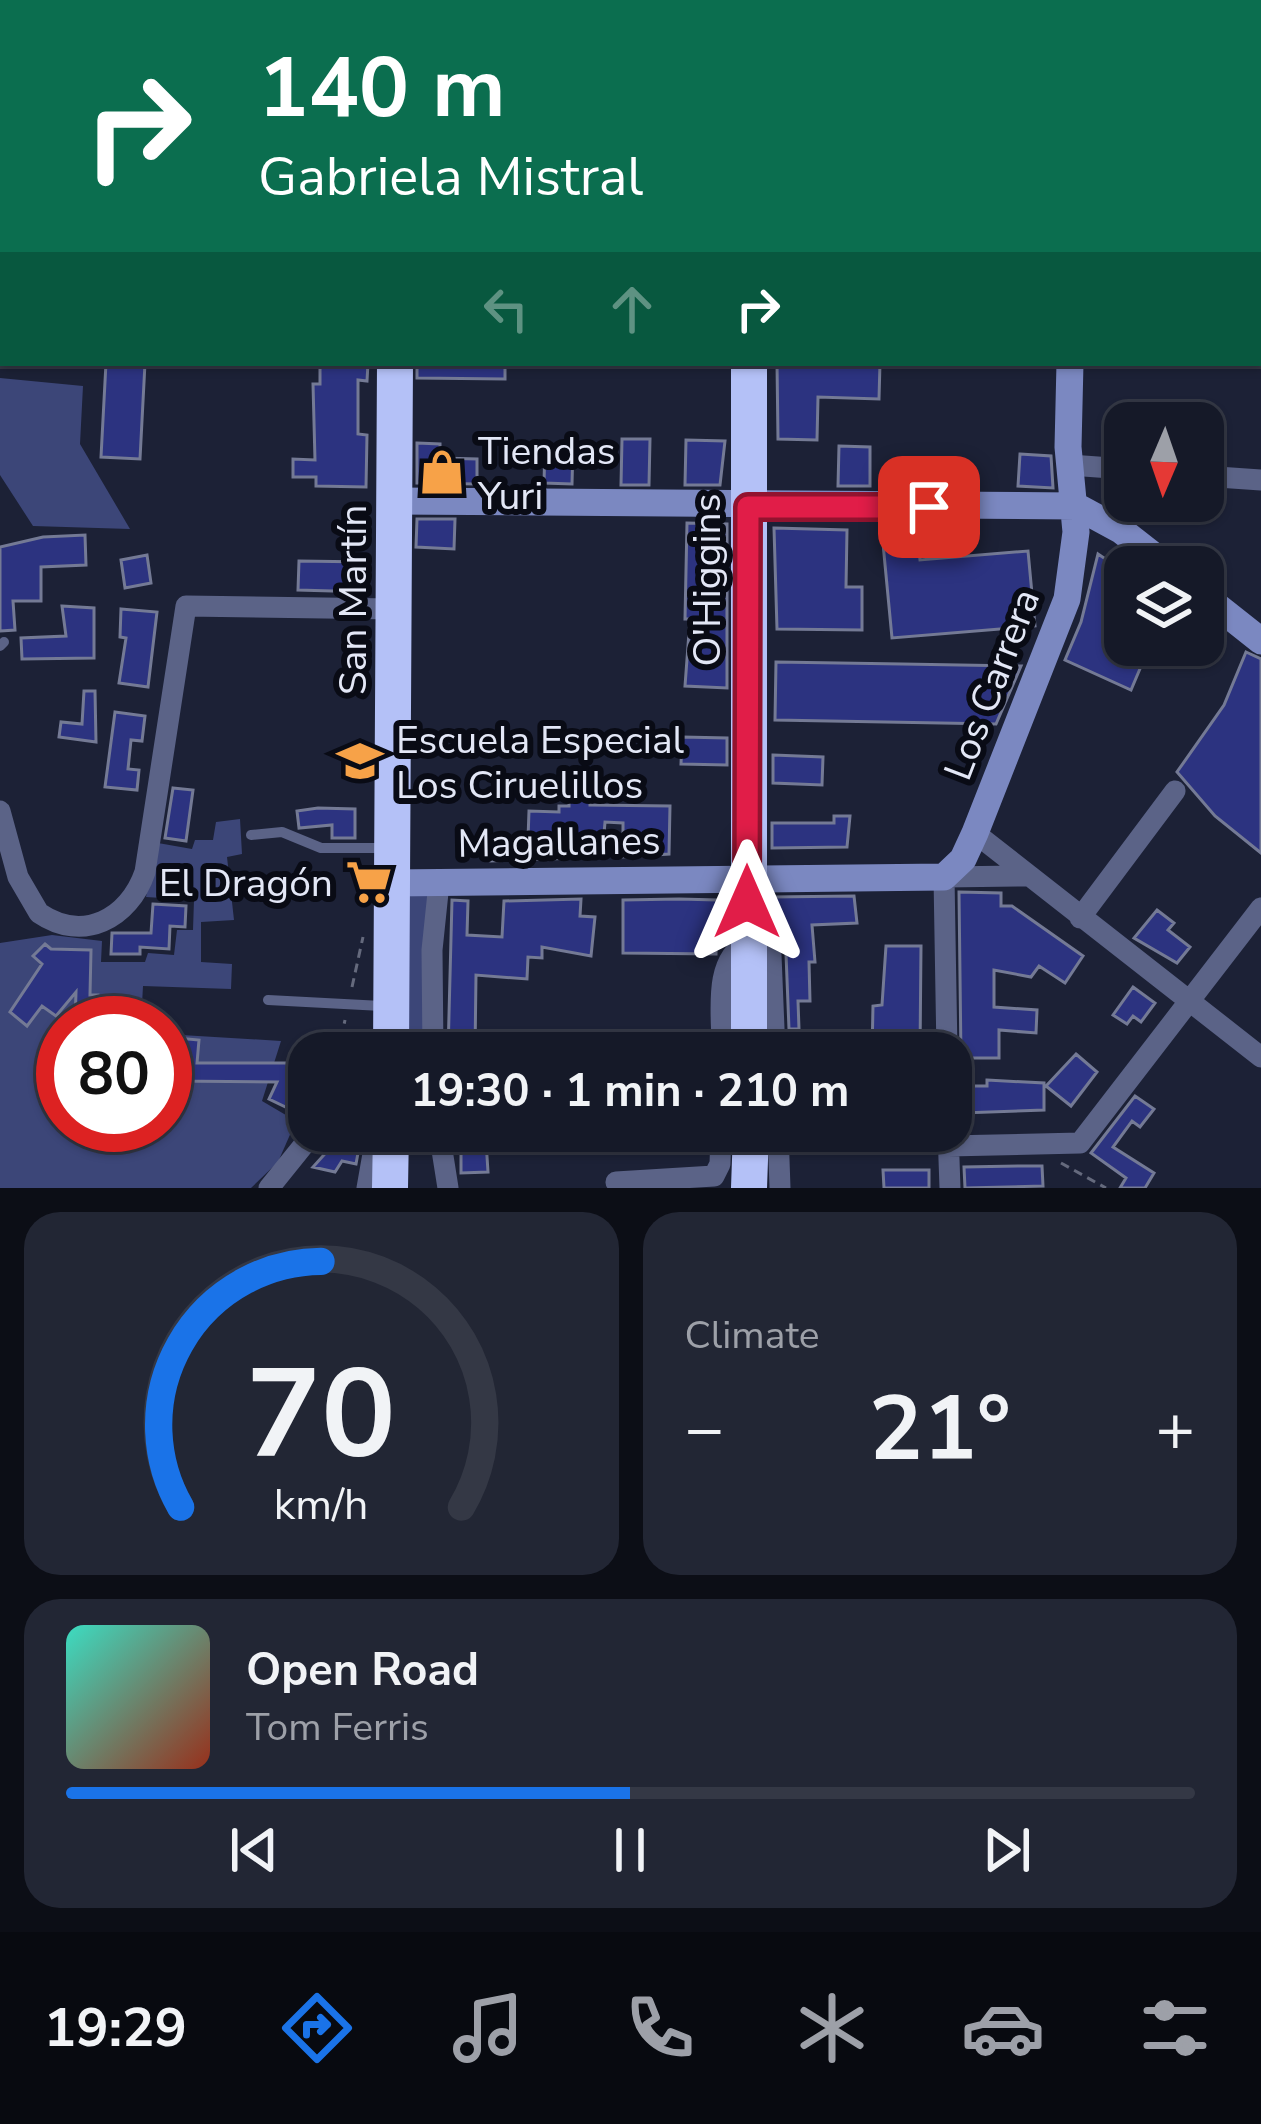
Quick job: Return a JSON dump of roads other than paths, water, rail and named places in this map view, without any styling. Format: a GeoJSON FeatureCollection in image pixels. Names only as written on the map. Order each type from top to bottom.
{"type":"FeatureCollection","features":[{"type":"Feature","properties":{"kind":"highway","name":"San Martín"},"geometry":{"type":"LineString","coordinates":[[388,1032],[395,366]]}},
{"type":"Feature","properties":{"kind":"highway","name":"O'Higgins"},"geometry":{"type":"LineString","coordinates":[[749,366],[749,1032]]}},
{"type":"Feature","properties":{"kind":"highway"},"geometry":{"type":"LineString","coordinates":[[390,1188],[391,1152]]}},
{"type":"Feature","properties":{"kind":"highway"},"geometry":{"type":"LineString","coordinates":[[748,1188],[750,1152]]}},
{"type":"Feature","properties":{"kind":"main road","name":"Los Carrera"},"geometry":{"type":"LineString","coordinates":[[944,877],[963,859],[976,833],[1057,636],[1067,599],[1076,506],[1070,465],[1070,366]]}},
{"type":"Feature","properties":{"kind":"main road"},"geometry":{"type":"LineString","coordinates":[[394,501],[1076,506],[1141,546]]}},
{"type":"Feature","properties":{"kind":"main road"},"geometry":{"type":"LineString","coordinates":[[1224,612],[1261,641]]}},
{"type":"Feature","properties":{"kind":"main road","name":"Magallanes"},"geometry":{"type":"LineString","coordinates":[[392,865],[439,883],[944,877]]}},
{"type":"Feature","properties":{"kind":"street"},"geometry":{"type":"LineString","coordinates":[[1070,465],[1104,468]]}},
{"type":"Feature","properties":{"kind":"street"},"geometry":{"type":"LineString","coordinates":[[1224,477],[1261,480]]}},
{"type":"Feature","properties":{"kind":"street"},"geometry":{"type":"LineString","coordinates":[[0,811],[18,877],[39,913],[79,926],[109,922],[131,900],[145,872],[186,606],[394,609]]}},
{"type":"Feature","properties":{"kind":"street"},"geometry":{"type":"LineString","coordinates":[[1080,918],[1175,790]]}},
{"type":"Feature","properties":{"kind":"street"},"geometry":{"type":"LineString","coordinates":[[976,833],[1261,1057]]}},
{"type":"Feature","properties":{"kind":"street"},"geometry":{"type":"LineString","coordinates":[[947,1032],[944,877],[1026,876]]}},
{"type":"Feature","properties":{"kind":"street"},"geometry":{"type":"LineString","coordinates":[[433,1032],[432,950],[439,883]]}},
{"type":"Feature","properties":{"kind":"street"},"geometry":{"type":"LineString","coordinates":[[972,1140],[1080,1142],[1187,1000],[1257,921]]}},
{"type":"Feature","properties":{"kind":"street","name":"O'Higgins"},"geometry":{"type":"LineString","coordinates":[[722,1032],[724,965],[735,949],[748,942],[771,955],[774,1032]]}},
{"type":"Feature","properties":{"kind":"street"},"geometry":{"type":"LineString","coordinates":[[269,1188],[298,1152]]}},
{"type":"Feature","properties":{"kind":"street"},"geometry":{"type":"LineString","coordinates":[[367,1188],[373,1152]]}},
{"type":"Feature","properties":{"kind":"street"},"geometry":{"type":"LineString","coordinates":[[442,1152],[448,1188]]}},
{"type":"Feature","properties":{"kind":"street"},"geometry":{"type":"LineString","coordinates":[[616,1182],[714,1175],[720,1152]]}},
{"type":"Feature","properties":{"kind":"street"},"geometry":{"type":"LineString","coordinates":[[779,1152],[780,1188]]}},
{"type":"Feature","properties":{"kind":"street"},"geometry":{"type":"LineString","coordinates":[[949,1152],[950,1188]]}},
{"type":"Feature","properties":{"kind":"lane"},"geometry":{"type":"LineString","coordinates":[[251,835],[282,832],[321,848],[392,865]]}},
{"type":"Feature","properties":{"kind":"lane"},"geometry":{"type":"LineString","coordinates":[[268,1000],[349,1004],[382,1032]]}},
{"type":"Feature","properties":{"kind":"place","name":"Tiendas Yuri"},"geometry":{"type":"Point","coordinates":[442,472]}},
{"type":"Feature","properties":{"kind":"place","name":"Escuela Especial Los Ciruelillos"},"geometry":{"type":"Point","coordinates":[360,761]}},
{"type":"Feature","properties":{"kind":"place","name":"El Dragón"},"geometry":{"type":"Point","coordinates":[369,882]}}]}
